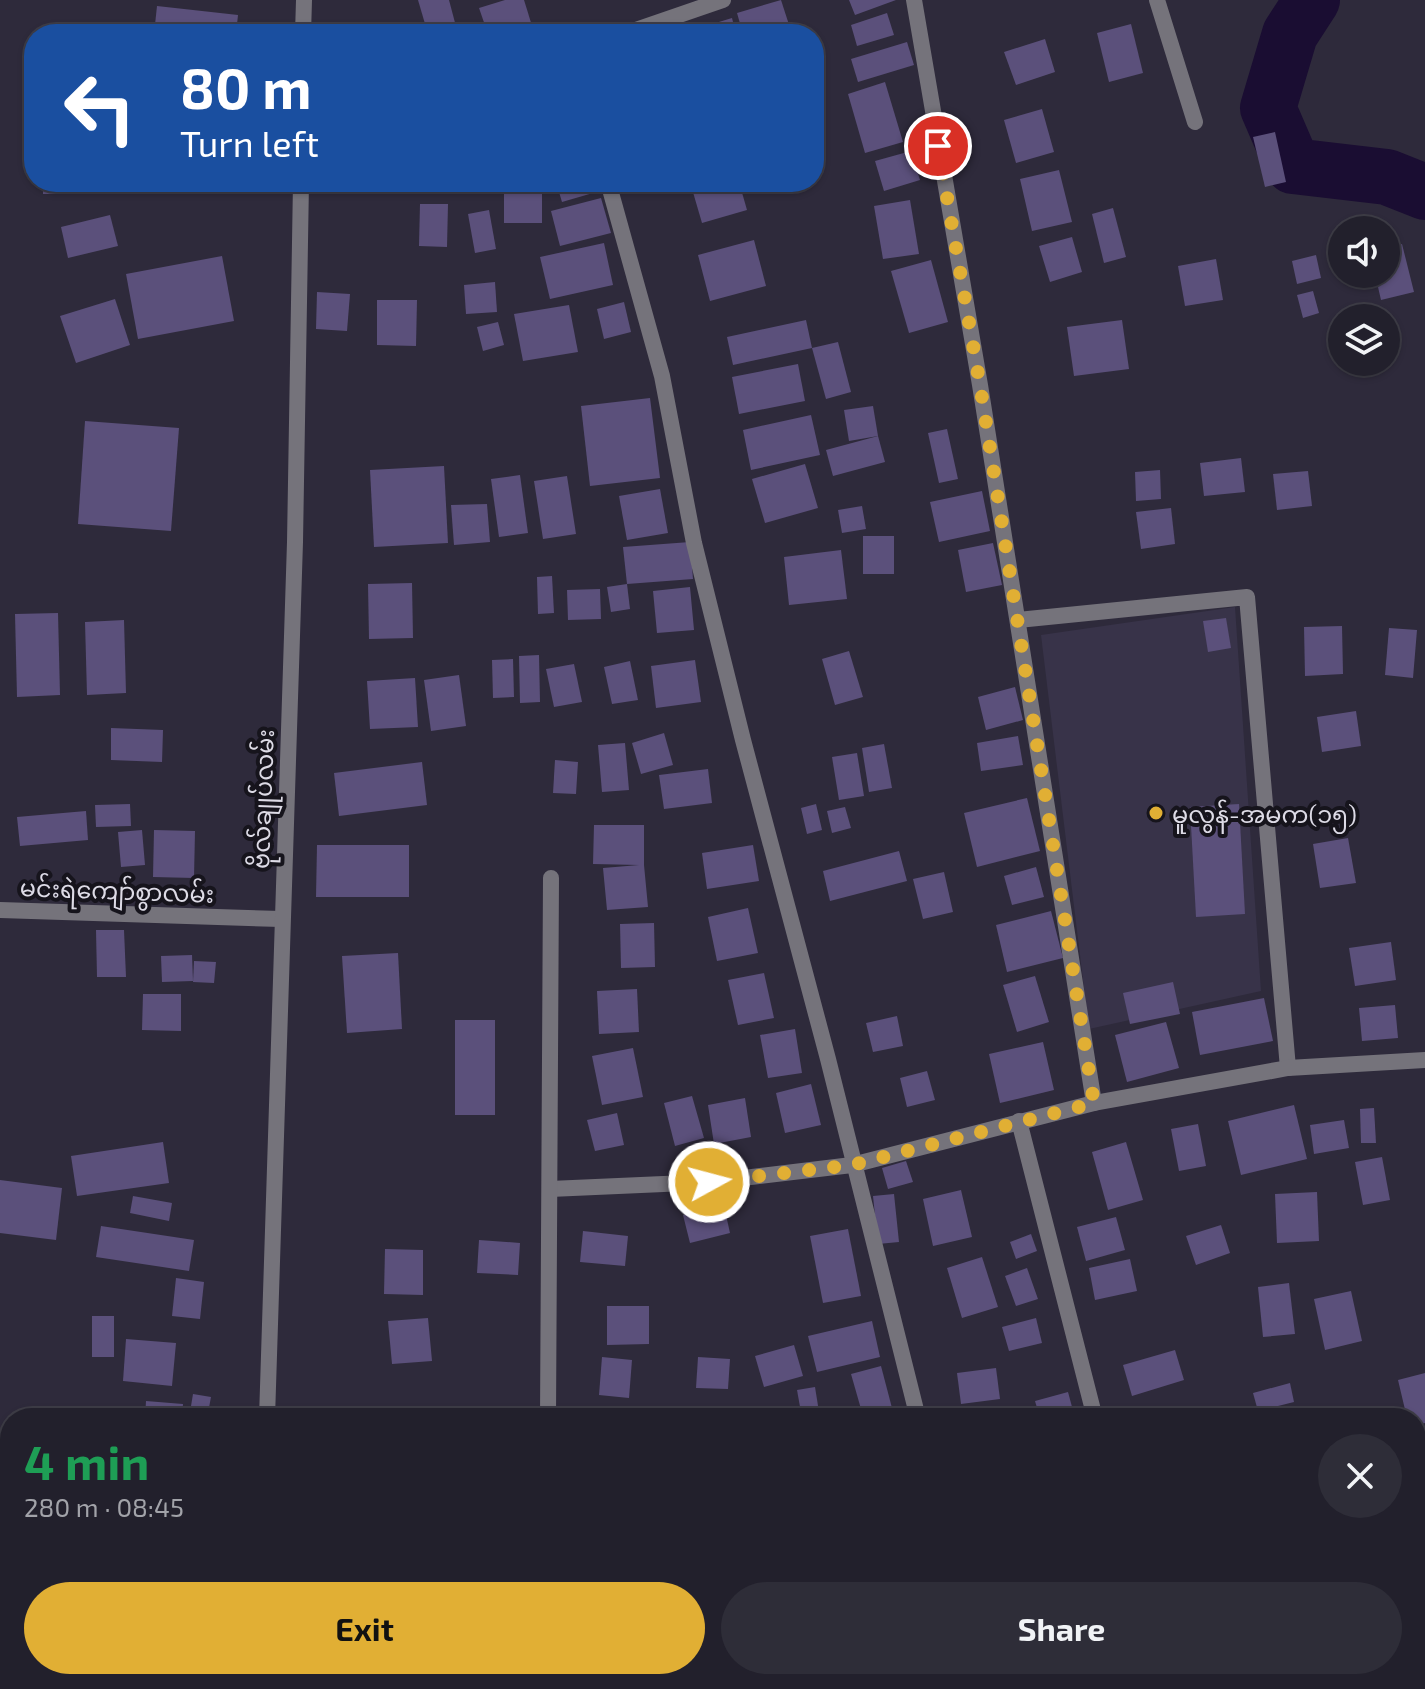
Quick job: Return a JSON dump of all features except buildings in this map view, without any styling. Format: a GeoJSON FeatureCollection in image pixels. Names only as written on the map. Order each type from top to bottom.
{"type":"FeatureCollection","features":[{"type":"Feature","properties":{"kind":"street"},"geometry":{"type":"LineString","coordinates":[[303,24],[304,0]]}},
{"type":"Feature","properties":{"kind":"street"},"geometry":{"type":"LineString","coordinates":[[653,24],[723,0]]}},
{"type":"Feature","properties":{"kind":"street"},"geometry":{"type":"LineString","coordinates":[[914,0],[1018,620],[1094,1103]]}},
{"type":"Feature","properties":{"kind":"street"},"geometry":{"type":"LineString","coordinates":[[1157,0],[1195,122]]}},
{"type":"Feature","properties":{"kind":"street","name":"ဗိုလ်ချုပ်လမ်း"},"geometry":{"type":"LineString","coordinates":[[267,1408],[295,542],[301,192]]}},
{"type":"Feature","properties":{"kind":"street"},"geometry":{"type":"LineString","coordinates":[[611,192],[662,376],[694,543],[915,1408]]}},
{"type":"Feature","properties":{"kind":"street"},"geometry":{"type":"LineString","coordinates":[[1018,620],[1247,597],[1288,1068]]}},
{"type":"Feature","properties":{"kind":"street"},"geometry":{"type":"LineString","coordinates":[[548,1408],[551,878]]}},
{"type":"Feature","properties":{"kind":"street","name":"မင်းရဲကျော်စွာလမ်း"},"geometry":{"type":"LineString","coordinates":[[0,910],[281,919]]}},
{"type":"Feature","properties":{"kind":"street"},"geometry":{"type":"LineString","coordinates":[[550,1189],[709,1182],[852,1165],[1094,1103],[1288,1068],[1425,1060]]}},
{"type":"Feature","properties":{"kind":"street"},"geometry":{"type":"LineString","coordinates":[[1019,1121],[1092,1408]]}},
{"type":"Feature","properties":{"kind":"shaded area","name":"မူလွန်-အမက(၁၅)"},"geometry":{"type":"Polygon","coordinates":[[[1235,607],[1261,991],[1089,1029],[1041,635],[1235,607]]]}},
{"type":"Feature","properties":{"kind":"waterway"},"geometry":{"type":"LineString","coordinates":[[1312,0],[1290,34],[1268,108],[1293,166],[1387,177],[1425,192]]}},
{"type":"Feature","properties":{"kind":"place","name":"မူလွန်-အမက(၁၅)"},"geometry":{"type":"Point","coordinates":[1156,813]}},
{"type":"Feature","properties":{"kind":"route"},"geometry":{"type":"LineString","coordinates":[[709,1182],[852,1165],[1094,1103],[980,385],[938,146]]}}]}
